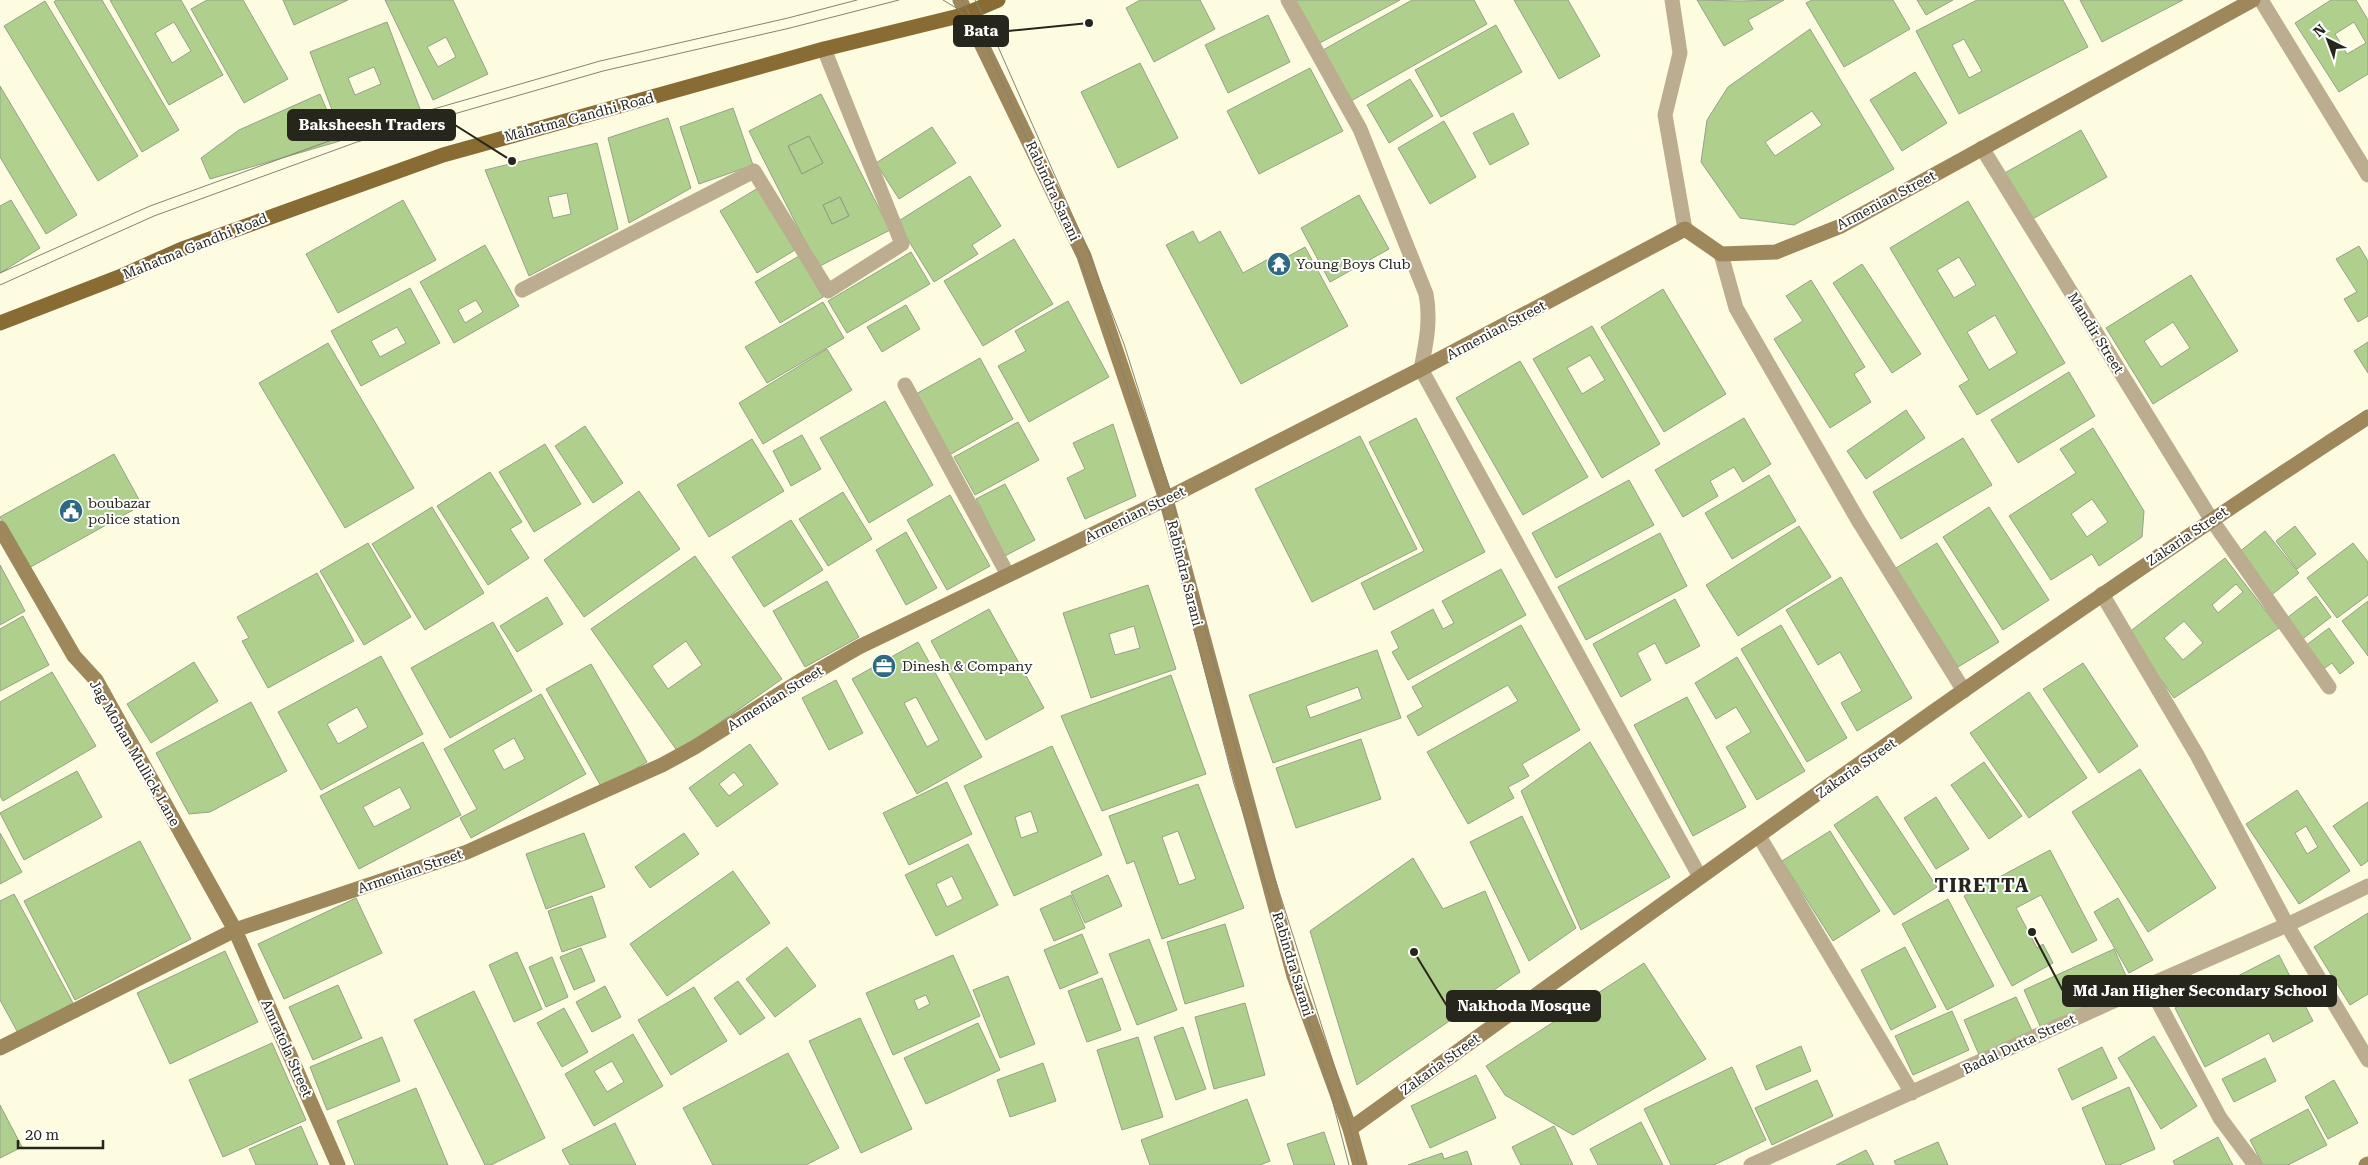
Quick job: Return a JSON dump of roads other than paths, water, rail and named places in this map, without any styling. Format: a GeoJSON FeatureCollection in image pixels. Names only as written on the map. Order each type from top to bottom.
{"type":"FeatureCollection","features":[{"type":"Feature","properties":{"kind":"main road","name":"Mahatma Gandhi Road"},"geometry":{"type":"LineString","coordinates":[[0,324],[119,277],[190,246],[443,155],[824,49],[964,7],[998,0]]}},
{"type":"Feature","properties":{"kind":"street"},"geometry":{"type":"LineString","coordinates":[[1288,0],[1360,129],[1426,294],[1429,308],[1429,331],[1421,370],[1700,877]]}},
{"type":"Feature","properties":{"kind":"street"},"geometry":{"type":"LineString","coordinates":[[1672,0],[1680,53],[1665,115],[1685,229],[1721,254],[1736,308],[1858,520],[1964,691]]}},
{"type":"Feature","properties":{"kind":"street","name":"Armenian Street"},"geometry":{"type":"LineString","coordinates":[[1721,254],[1776,252],[1841,226],[2253,0]]}},
{"type":"Feature","properties":{"kind":"street"},"geometry":{"type":"LineString","coordinates":[[2261,0],[2368,175]]}},
{"type":"Feature","properties":{"kind":"street","name":"Rabindra Sarani"},"geometry":{"type":"LineString","coordinates":[[964,7],[1084,256],[1166,499],[1294,976],[1350,1129],[1360,1165]]}},
{"type":"Feature","properties":{"kind":"street"},"geometry":{"type":"LineString","coordinates":[[522,290],[754,171],[828,291],[902,244],[824,49]]}},
{"type":"Feature","properties":{"kind":"street","name":"Mandir Street"},"geometry":{"type":"LineString","coordinates":[[1982,148],[2211,519],[2329,687]]}},
{"type":"Feature","properties":{"kind":"street","name":"Armenian Street"},"geometry":{"type":"LineString","coordinates":[[0,1048],[235,930],[467,852],[662,765],[695,747],[800,681],[859,647],[1166,499],[1421,370],[1685,229]]}},
{"type":"Feature","properties":{"kind":"street"},"geometry":{"type":"LineString","coordinates":[[905,384],[1008,575]]}},
{"type":"Feature","properties":{"kind":"street","name":"Zakaria Street"},"geometry":{"type":"LineString","coordinates":[[1350,1129],[1700,877],[2102,594],[2211,519],[2368,417]]}},
{"type":"Feature","properties":{"kind":"street","name":"Jag Mohan Mullick Lane"},"geometry":{"type":"LineString","coordinates":[[0,528],[74,656],[96,680],[235,930]]}},
{"type":"Feature","properties":{"kind":"street"},"geometry":{"type":"LineString","coordinates":[[2102,594],[2197,755],[2287,925],[2368,1060]]}},
{"type":"Feature","properties":{"kind":"street"},"geometry":{"type":"LineString","coordinates":[[1759,836],[1912,1094]]}},
{"type":"Feature","properties":{"kind":"street","name":"Badal Dutta Street"},"geometry":{"type":"LineString","coordinates":[[1751,1165],[1912,1094],[2148,985],[2287,925],[2368,886]]}},
{"type":"Feature","properties":{"kind":"street","name":"Amratola Street"},"geometry":{"type":"LineString","coordinates":[[235,930],[338,1165]]}},
{"type":"Feature","properties":{"kind":"street"},"geometry":{"type":"LineString","coordinates":[[2148,985],[2220,1118],[2255,1165]]}},
{"type":"Feature","properties":{"kind":"tram line"},"geometry":{"type":"LineString","coordinates":[[0,273],[150,206],[354,132],[600,61],[788,18],[857,0]]}},
{"type":"Feature","properties":{"kind":"tram line"},"geometry":{"type":"LineString","coordinates":[[0,285],[154,216],[357,142],[603,71],[790,28],[899,0]]}},
{"type":"Feature","properties":{"kind":"tram line"},"geometry":{"type":"LineString","coordinates":[[943,0],[958,9],[968,20]]}},
{"type":"Feature","properties":{"kind":"tram line"},"geometry":{"type":"LineString","coordinates":[[962,0],[986,46],[1076,250],[1115,347],[1158,490],[1234,784],[1326,1076],[1349,1165]]}},
{"type":"Feature","properties":{"kind":"tram line"},"geometry":{"type":"LineString","coordinates":[[975,0],[992,33],[1086,246],[1124,344],[1169,487],[1244,781],[1336,1071],[1359,1165]]}},
{"type":"Feature","properties":{"kind":"place","name":"Bata"},"geometry":{"type":"Point","coordinates":[1089,23]}},
{"type":"Feature","properties":{"kind":"place","name":"Baksheesh Traders"},"geometry":{"type":"Point","coordinates":[512,161]}},
{"type":"Feature","properties":{"kind":"place","name":"Young Boys Club"},"geometry":{"type":"Point","coordinates":[1279,264]}},
{"type":"Feature","properties":{"kind":"place","name":"boubazar police station"},"geometry":{"type":"Point","coordinates":[71,511]}},
{"type":"Feature","properties":{"kind":"place","name":"Dinesh & Company"},"geometry":{"type":"Point","coordinates":[884,666]}},
{"type":"Feature","properties":{"kind":"place","name":"Md Jan Higher Secondary School"},"geometry":{"type":"Point","coordinates":[2032,932]}},
{"type":"Feature","properties":{"kind":"place","name":"Nakhoda Mosque"},"geometry":{"type":"Point","coordinates":[1414,952]}},
{"type":"Feature","properties":{"kind":"district","name":"TIRETTA"},"geometry":{"type":"Point","coordinates":[1982,885]}}]}
